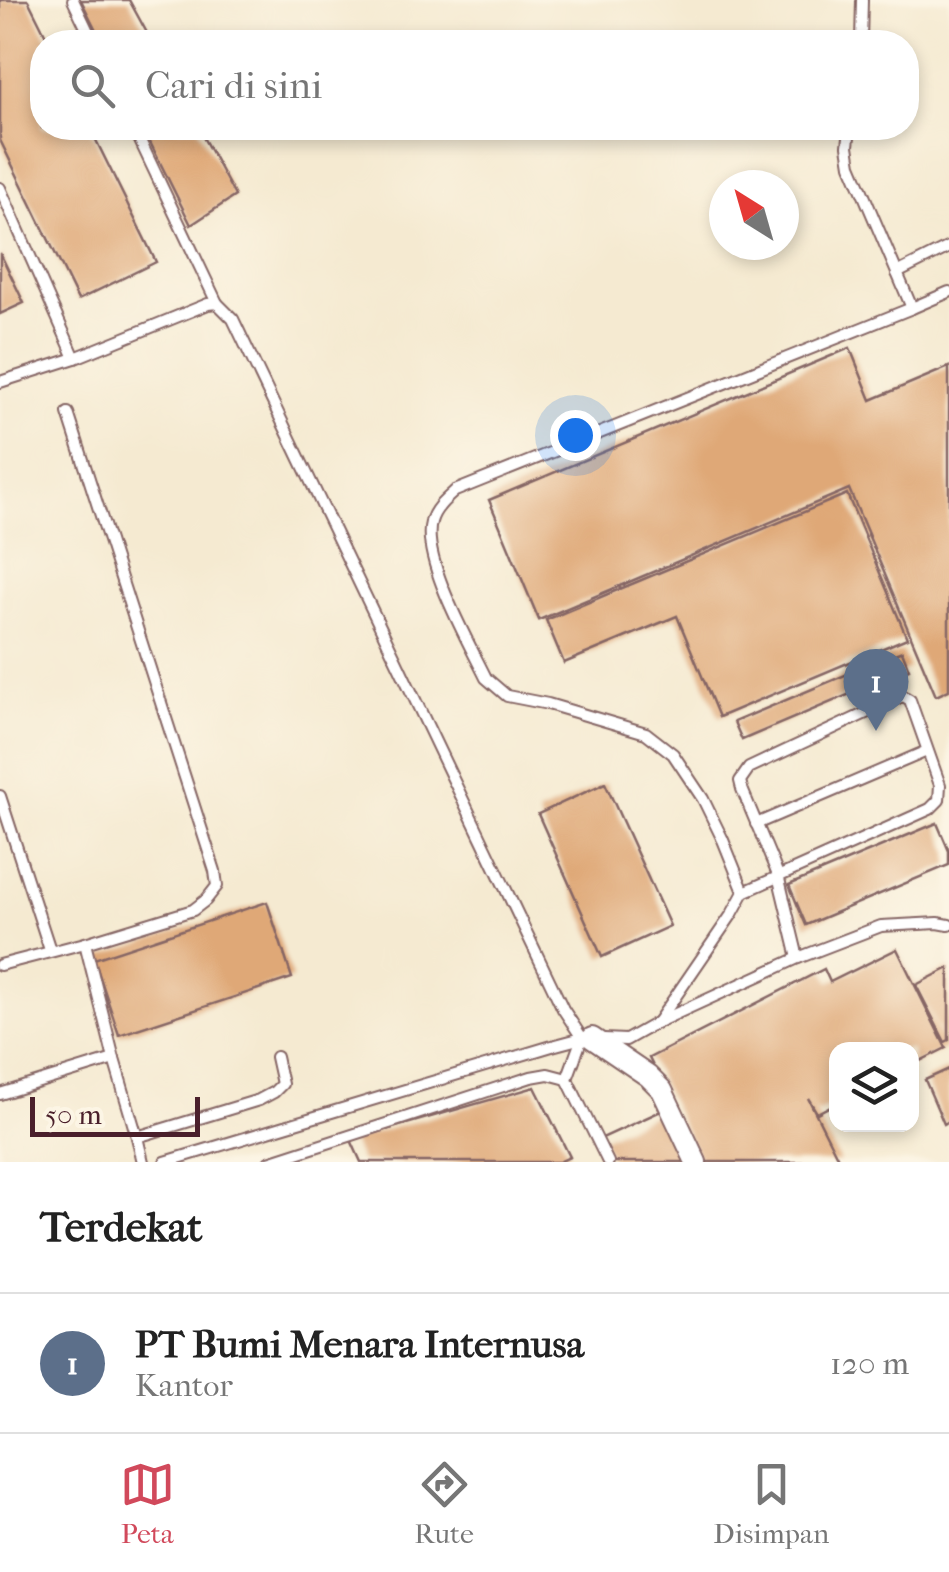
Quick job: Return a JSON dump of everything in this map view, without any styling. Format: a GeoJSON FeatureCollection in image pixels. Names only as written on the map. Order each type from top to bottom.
{"type":"FeatureCollection","features":[{"type":"Feature","properties":{"kind":"street"},"geometry":{"type":"LineString","coordinates":[[588,1038],[648,1076],[662,1090],[696,1162]]}},
{"type":"Feature","properties":{"kind":"lane"},"geometry":{"type":"LineString","coordinates":[[73,0],[87,30]]}},
{"type":"Feature","properties":{"kind":"lane"},"geometry":{"type":"LineString","coordinates":[[861,30],[862,0]]}},
{"type":"Feature","properties":{"kind":"lane"},"geometry":{"type":"LineString","coordinates":[[140,140],[217,304],[233,319],[562,1009],[588,1038]]}},
{"type":"Feature","properties":{"kind":"lane"},"geometry":{"type":"LineString","coordinates":[[849,140],[851,165],[912,308]]}},
{"type":"Feature","properties":{"kind":"lane"},"geometry":{"type":"LineString","coordinates":[[0,188],[75,358]]}},
{"type":"Feature","properties":{"kind":"lane"},"geometry":{"type":"LineString","coordinates":[[897,273],[949,247]]}},
{"type":"Feature","properties":{"kind":"lane"},"geometry":{"type":"LineString","coordinates":[[744,892],[702,799],[673,754],[659,742],[646,733],[507,696],[486,678],[436,568],[430,522],[440,504],[455,491],[949,292]]}},
{"type":"Feature","properties":{"kind":"lane"},"geometry":{"type":"LineString","coordinates":[[0,382],[75,358],[208,304],[217,304]]}},
{"type":"Feature","properties":{"kind":"lane"},"geometry":{"type":"LineString","coordinates":[[0,965],[193,910],[216,886],[215,870],[68,413]]}},
{"type":"Feature","properties":{"kind":"lane"},"geometry":{"type":"LineString","coordinates":[[658,1022],[744,892],[778,876],[930,809],[939,800],[940,785],[910,700],[903,696],[749,768],[740,781],[778,876],[798,958]]}},
{"type":"Feature","properties":{"kind":"lane"},"geometry":{"type":"LineString","coordinates":[[756,824],[928,751]]}},
{"type":"Feature","properties":{"kind":"lane"},"geometry":{"type":"LineString","coordinates":[[0,796],[50,950]]}},
{"type":"Feature","properties":{"kind":"lane"},"geometry":{"type":"LineString","coordinates":[[166,1162],[588,1038],[626,1040],[798,958],[881,926],[949,925]]}},
{"type":"Feature","properties":{"kind":"lane"},"geometry":{"type":"LineString","coordinates":[[84,943],[143,1162]]}},
{"type":"Feature","properties":{"kind":"lane"},"geometry":{"type":"LineString","coordinates":[[567,1080],[588,1038]]}},
{"type":"Feature","properties":{"kind":"lane"},"geometry":{"type":"LineString","coordinates":[[137,1137],[274,1092],[282,1084],[276,1058]]}},
{"type":"Feature","properties":{"kind":"lane"},"geometry":{"type":"LineString","coordinates":[[0,1094],[114,1059]]}},
{"type":"Feature","properties":{"kind":"lane"},"geometry":{"type":"LineString","coordinates":[[269,1162],[548,1074],[567,1080],[608,1162]]}},
{"type":"Feature","properties":{"kind":"building"},"geometry":{"type":"Polygon","coordinates":[[[0,0],[28,0],[43,30],[30,30],[30,140],[96,140],[156,262],[78,300],[0,140],[0,0]]]}},
{"type":"Feature","properties":{"kind":"building"},"geometry":{"type":"Polygon","coordinates":[[[81,0],[129,0],[145,30],[96,30],[81,0]]]}},
{"type":"Feature","properties":{"kind":"building"},"geometry":{"type":"Polygon","coordinates":[[[149,140],[205,140],[235,196],[191,225],[149,140]]]}},
{"type":"Feature","properties":{"kind":"building"},"geometry":{"type":"Polygon","coordinates":[[[0,253],[24,303],[0,314],[0,253]]]}},
{"type":"Feature","properties":{"kind":"building"},"geometry":{"type":"Polygon","coordinates":[[[850,348],[871,400],[949,367],[949,690],[936,696],[849,489],[539,620],[489,500],[850,348]]]}},
{"type":"Feature","properties":{"kind":"building"},"geometry":{"type":"Polygon","coordinates":[[[847,494],[907,638],[719,717],[677,616],[564,663],[546,620],[847,494]]]}},
{"type":"Feature","properties":{"kind":"building"},"geometry":{"type":"Polygon","coordinates":[[[902,651],[909,669],[742,740],[734,722],[902,651]]]}},
{"type":"Feature","properties":{"kind":"building"},"geometry":{"type":"Polygon","coordinates":[[[605,783],[670,926],[602,957],[538,814],[605,783]]]}},
{"type":"Feature","properties":{"kind":"building"},"geometry":{"type":"Polygon","coordinates":[[[937,823],[949,851],[949,865],[806,925],[789,885],[937,823]]]}},
{"type":"Feature","properties":{"kind":"building"},"geometry":{"type":"Polygon","coordinates":[[[267,902],[292,978],[119,1035],[94,959],[267,902]]]}},
{"type":"Feature","properties":{"kind":"building"},"geometry":{"type":"Polygon","coordinates":[[[897,949],[946,1048],[919,1062],[919,1042],[829,1042],[829,1107],[817,1113],[808,1098],[840,1162],[701,1162],[649,1058],[824,969],[830,982],[897,949]]]}},
{"type":"Feature","properties":{"kind":"building"},"geometry":{"type":"Polygon","coordinates":[[[949,968],[949,1040],[945,1042],[916,985],[949,968]]]}},
{"type":"Feature","properties":{"kind":"building"},"geometry":{"type":"Polygon","coordinates":[[[949,1069],[949,1121],[944,1124],[925,1080],[949,1069]]]}},
{"type":"Feature","properties":{"kind":"building"},"geometry":{"type":"Polygon","coordinates":[[[535,1087],[570,1157],[559,1162],[361,1162],[351,1140],[535,1087]]]}},
{"type":"Feature","properties":{"kind":"building"},"geometry":{"type":"Polygon","coordinates":[[[663,1110],[687,1162],[613,1162],[602,1138],[663,1110]]]}},
{"type":"Feature","properties":{"kind":"place","name":"PT Bumi Menara Internusa"},"geometry":{"type":"Point","coordinates":[876,731]}}]}
